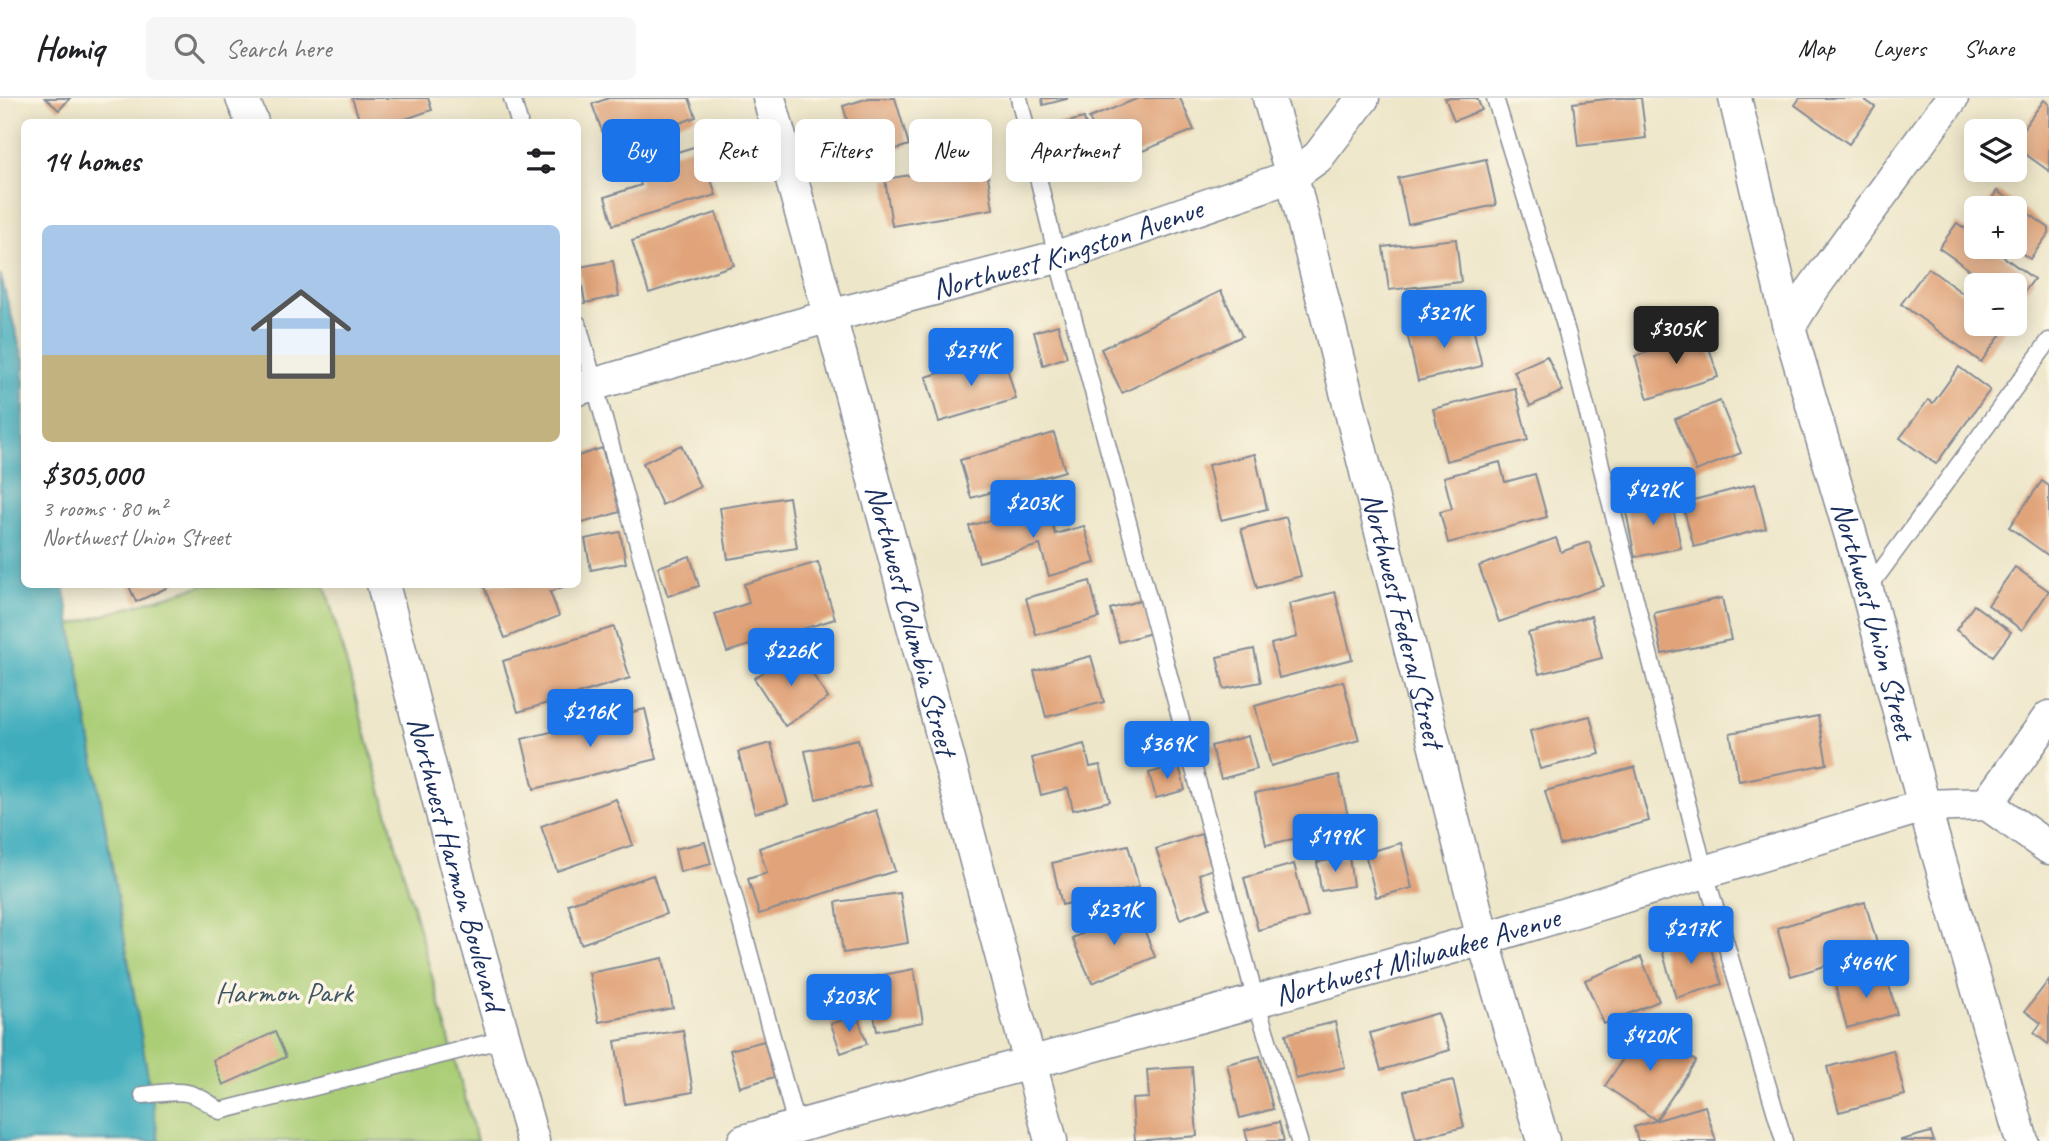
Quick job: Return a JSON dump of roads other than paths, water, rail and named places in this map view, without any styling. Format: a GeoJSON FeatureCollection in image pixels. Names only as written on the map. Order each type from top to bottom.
{"type":"FeatureCollection","features":[{"type":"Feature","properties":{"kind":"street"},"geometry":{"type":"LineString","coordinates":[[242,98],[251,119]]}},
{"type":"Feature","properties":{"kind":"street","name":"Northwest Columbia Street"},"geometry":{"type":"LineString","coordinates":[[769,98],[1051,1141]]}},
{"type":"Feature","properties":{"kind":"street","name":"Northwest Federal Street"},"geometry":{"type":"LineString","coordinates":[[1269,98],[1292,176],[1483,939],[1543,1141]]}},
{"type":"Feature","properties":{"kind":"street","name":"Northwest Kingston Avenue"},"geometry":{"type":"LineString","coordinates":[[586,387],[830,316],[1057,257],[1292,176],[1318,157],[1363,98]]}},
{"type":"Feature","properties":{"kind":"street","name":"Northwest Union Street"},"geometry":{"type":"LineString","coordinates":[[1735,98],[1789,327],[1867,590],[1924,806],[2022,1141]]}},
{"type":"Feature","properties":{"kind":"street"},"geometry":{"type":"LineString","coordinates":[[1789,327],[1814,288],[1952,98]]}},
{"type":"Feature","properties":{"kind":"street","name":"Northwest Harmon Boulevard"},"geometry":{"type":"LineString","coordinates":[[384,588],[458,875],[533,1141]]}},
{"type":"Feature","properties":{"kind":"street"},"geometry":{"type":"LineString","coordinates":[[2049,718],[1987,804],[2049,848]]}},
{"type":"Feature","properties":{"kind":"street","name":"Northwest Milwaukee Avenue"},"geometry":{"type":"LineString","coordinates":[[744,1141],[798,1134],[1029,1063],[1483,939],[1924,806],[1987,804]]}},
{"type":"Feature","properties":{"kind":"lane"},"geometry":{"type":"LineString","coordinates":[[512,98],[518,119]]}},
{"type":"Feature","properties":{"kind":"lane"},"geometry":{"type":"LineString","coordinates":[[1018,98],[1057,257],[1256,1001],[1299,1141]]}},
{"type":"Feature","properties":{"kind":"lane"},"geometry":{"type":"LineString","coordinates":[[1495,98],[1567,332],[1705,873],[1784,1141]]}},
{"type":"Feature","properties":{"kind":"lane"},"geometry":{"type":"LineString","coordinates":[[1867,590],[2049,341]]}},
{"type":"Feature","properties":{"kind":"lane"},"geometry":{"type":"LineString","coordinates":[[581,348],[586,387],[798,1134]]}},
{"type":"Feature","properties":{"kind":"lane"},"geometry":{"type":"LineString","coordinates":[[143,1095],[176,1091],[199,1095],[220,1111],[504,1039]]}},
{"type":"Feature","properties":{"kind":"water"},"geometry":{"type":"Polygon","coordinates":[[[0,274],[21,350],[21,588],[65,588],[159,1141],[0,1141],[0,274]]]}},
{"type":"Feature","properties":{"kind":"park label","name":"Harmon Park"},"geometry":{"type":"Point","coordinates":[284,992]}}]}
